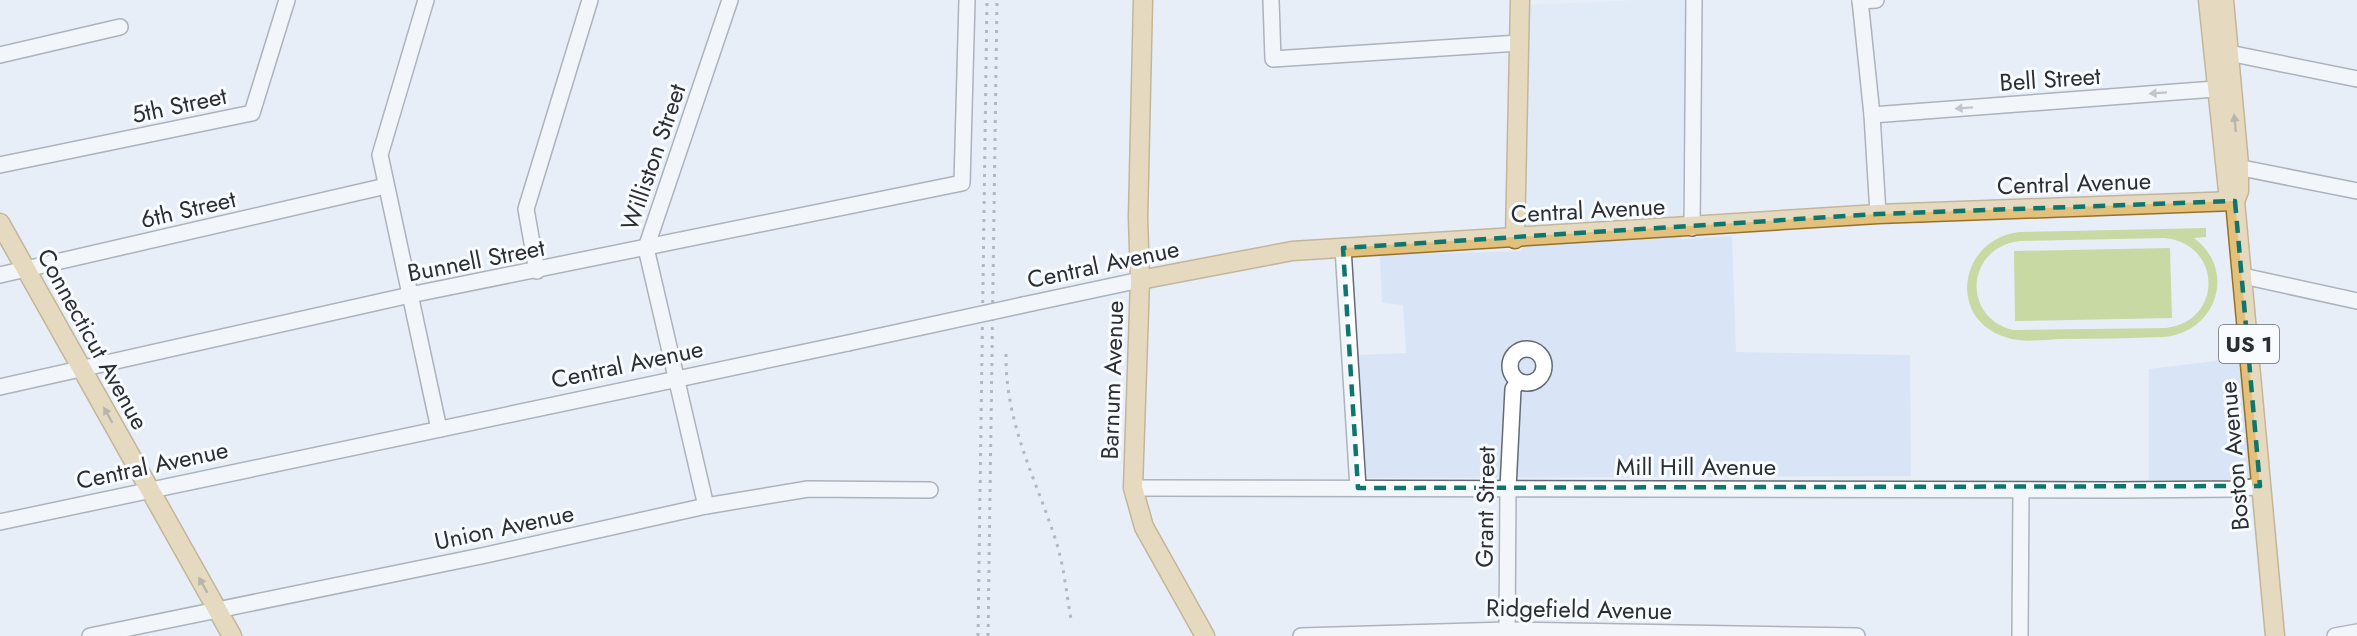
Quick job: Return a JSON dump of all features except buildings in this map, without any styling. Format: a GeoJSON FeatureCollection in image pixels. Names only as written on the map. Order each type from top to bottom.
{"type":"FeatureCollection","features":[{"type":"Feature","properties":{"kind":"main road","name":"Barnum Avenue"},"geometry":{"type":"LineString","coordinates":[[1143,0],[1138,218],[1140,280],[1133,488],[1144,528],[1205,636]]}},
{"type":"Feature","properties":{"kind":"main road"},"geometry":{"type":"LineString","coordinates":[[1515,239],[1520,0]]}},
{"type":"Feature","properties":{"kind":"main road","name":"Boston Avenue"},"geometry":{"type":"LineString","coordinates":[[2208,0],[2221,51]]}},
{"type":"Feature","properties":{"kind":"main road","name":"Boston Avenue"},"geometry":{"type":"LineString","coordinates":[[2224,0],[2221,51],[2232,165],[2239,191],[2235,201],[2275,636]]}},
{"type":"Feature","properties":{"kind":"main road","name":"Central Avenue"},"geometry":{"type":"LineString","coordinates":[[1140,280],[1292,251],[1692,228],[1878,214],[2235,201]]}},
{"type":"Feature","properties":{"kind":"main road","name":"Connecticut Avenue"},"geometry":{"type":"LineString","coordinates":[[0,223],[232,636]]}},
{"type":"Feature","properties":{"kind":"street","name":"5th Street"},"geometry":{"type":"LineString","coordinates":[[0,165],[252,113],[287,0]]}},
{"type":"Feature","properties":{"kind":"street"},"geometry":{"type":"LineString","coordinates":[[426,0],[380,155],[439,429]]}},
{"type":"Feature","properties":{"kind":"street"},"geometry":{"type":"LineString","coordinates":[[537,271],[526,209],[590,0]]}},
{"type":"Feature","properties":{"kind":"street","name":"Williston Street"},"geometry":{"type":"LineString","coordinates":[[706,506],[646,248],[730,0]]}},
{"type":"Feature","properties":{"kind":"street","name":"Bunnell Street"},"geometry":{"type":"LineString","coordinates":[[0,387],[410,295],[962,183],[967,0]]}},
{"type":"Feature","properties":{"kind":"street"},"geometry":{"type":"LineString","coordinates":[[1271,0],[1273,59],[1519,43]]}},
{"type":"Feature","properties":{"kind":"street"},"geometry":{"type":"LineString","coordinates":[[1692,228],[1694,0]]}},
{"type":"Feature","properties":{"kind":"street"},"geometry":{"type":"LineString","coordinates":[[1876,0],[1860,0],[1872,115],[1878,214]]}},
{"type":"Feature","properties":{"kind":"street"},"geometry":{"type":"LineString","coordinates":[[0,55],[120,27]]}},
{"type":"Feature","properties":{"kind":"street"},"geometry":{"type":"LineString","coordinates":[[2221,51],[2357,79]]}},
{"type":"Feature","properties":{"kind":"street","name":"Bell Street"},"geometry":{"type":"LineString","coordinates":[[1872,115],[2224,88]]}},
{"type":"Feature","properties":{"kind":"street"},"geometry":{"type":"LineString","coordinates":[[2232,165],[2357,191]]}},
{"type":"Feature","properties":{"kind":"street","name":"6th Street"},"geometry":{"type":"LineString","coordinates":[[0,275],[386,186]]}},
{"type":"Feature","properties":{"kind":"street"},"geometry":{"type":"LineString","coordinates":[[1343,248],[1358,488]]}},
{"type":"Feature","properties":{"kind":"street"},"geometry":{"type":"LineString","coordinates":[[2243,276],[2357,301]]}},
{"type":"Feature","properties":{"kind":"street","name":"Central Avenue"},"geometry":{"type":"LineString","coordinates":[[0,522],[1140,280]]}},
{"type":"Feature","properties":{"kind":"street","name":"Grant Street"},"geometry":{"type":"LineString","coordinates":[[1507,633],[1508,488],[1513,389],[1518,381]]}},
{"type":"Feature","properties":{"kind":"street","name":"Mill Hill Avenue"},"geometry":{"type":"LineString","coordinates":[[1133,488],[2021,490],[2237,489],[2260,486]]}},
{"type":"Feature","properties":{"kind":"street","name":"Union Avenue"},"geometry":{"type":"LineString","coordinates":[[90,636],[486,555],[706,506],[808,489],[930,490]]}},
{"type":"Feature","properties":{"kind":"street"},"geometry":{"type":"LineString","coordinates":[[2020,636],[2021,490]]}},
{"type":"Feature","properties":{"kind":"street"},"geometry":{"type":"LineString","coordinates":[[2335,636],[2357,632]]}},
{"type":"Feature","properties":{"kind":"street","name":"Ridgefield Avenue"},"geometry":{"type":"LineString","coordinates":[[1301,636],[1507,633],[1857,636]]}},
{"type":"Feature","properties":{"kind":"highlighted area"},"geometry":{"type":"Polygon","coordinates":[[[2235,201],[2260,486],[1358,488],[1343,248],[1878,214],[2235,201]]]}},
{"type":"Feature","properties":{"kind":"shaded area"},"geometry":{"type":"Polygon","coordinates":[[[1687,0],[1681,239],[1732,236],[1736,352],[1910,355],[1911,476],[1366,478],[1358,355],[1406,353],[1403,305],[1382,303],[1380,255],[1521,251],[1525,5],[1687,0]]]}},
{"type":"Feature","properties":{"kind":"shaded area"},"geometry":{"type":"Polygon","coordinates":[[[2240,358],[2249,478],[2241,481],[2149,480],[2149,369],[2240,358]]]}},
{"type":"Feature","properties":{"kind":"green space"},"geometry":{"type":"Polygon","coordinates":[[[2206,228],[2206,237],[2194,238],[2207,251],[2215,266],[2217,282],[2215,298],[2208,312],[2197,324],[2182,333],[2164,337],[2032,341],[2005,337],[1986,327],[1974,314],[1968,297],[1968,280],[1973,263],[1984,249],[1999,238],[2019,232],[2206,228]],[[2164,238],[2020,241],[2002,246],[1989,256],[1980,268],[1977,283],[1978,298],[1985,311],[1996,323],[2013,330],[2166,328],[2185,322],[2198,312],[2206,298],[2208,282],[2205,267],[2197,253],[2183,243],[2164,238]]]}},
{"type":"Feature","properties":{"kind":"green space"},"geometry":{"type":"Polygon","coordinates":[[[2170,248],[2172,318],[2015,321],[2014,251],[2170,248]]]}},
{"type":"Feature","properties":{"kind":"railway"},"geometry":{"type":"LineString","coordinates":[[978,636],[987,0]]}},
{"type":"Feature","properties":{"kind":"railway"},"geometry":{"type":"LineString","coordinates":[[988,636],[997,0]]}},
{"type":"Feature","properties":{"kind":"railway"},"geometry":{"type":"LineString","coordinates":[[1006,354],[1010,403],[1023,449],[1058,548],[1071,619]]}}]}
